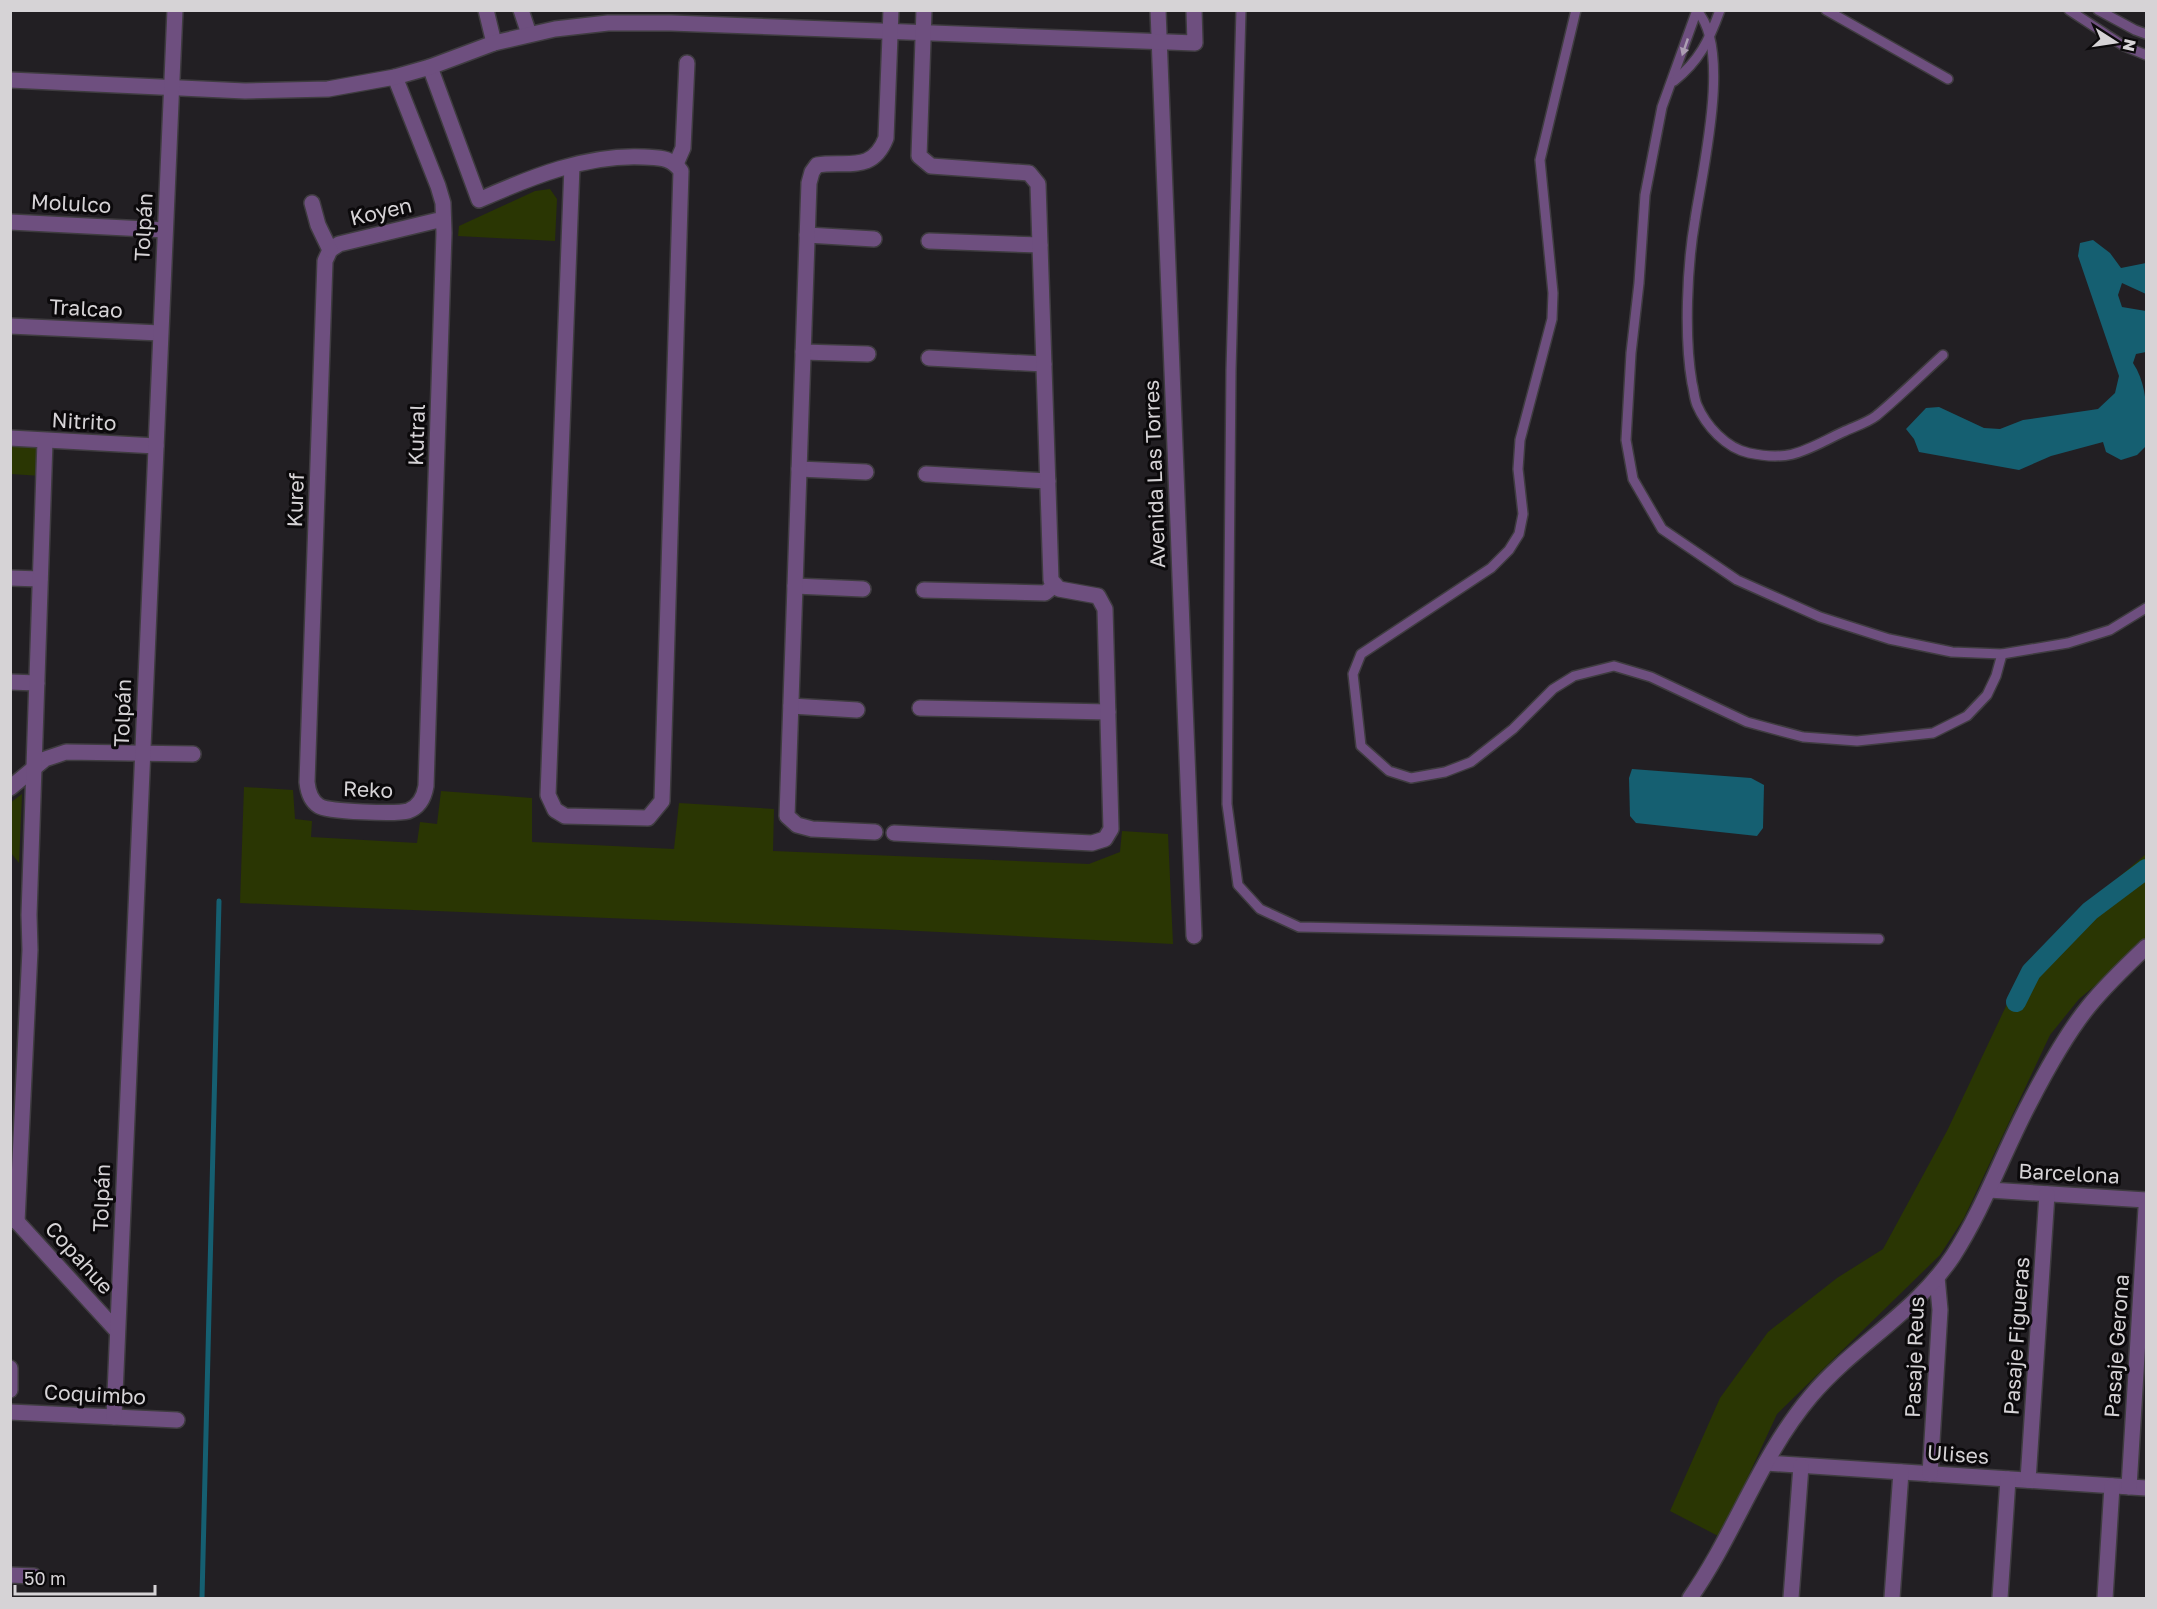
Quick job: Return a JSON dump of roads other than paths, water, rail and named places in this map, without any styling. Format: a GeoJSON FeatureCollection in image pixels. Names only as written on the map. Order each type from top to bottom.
{"type":"FeatureCollection","features":[{"type":"Feature","properties":{"kind":"street","name":"Tolpán"},"geometry":{"type":"LineString","coordinates":[[114,1417],[175,10]]}},
{"type":"Feature","properties":{"kind":"street"},"geometry":{"type":"LineString","coordinates":[[486,10],[494,43]]}},
{"type":"Feature","properties":{"kind":"street"},"geometry":{"type":"LineString","coordinates":[[520,10],[529,34]]}},
{"type":"Feature","properties":{"kind":"street"},"geometry":{"type":"LineString","coordinates":[[875,832],[812,830],[797,825],[787,816],[809,183],[817,165],[856,164],[876,156],[882,147],[886,138],[891,10]]}},
{"type":"Feature","properties":{"kind":"street"},"geometry":{"type":"LineString","coordinates":[[894,833],[1092,843],[1105,839],[1111,829],[1105,609],[1098,596],[1059,589],[1051,580],[1038,184],[1029,173],[931,166],[919,156],[924,10]]}},
{"type":"Feature","properties":{"kind":"street","name":"Avenida Las Torres"},"geometry":{"type":"LineString","coordinates":[[1158,10],[1194,936]]}},
{"type":"Feature","properties":{"kind":"street"},"geometry":{"type":"LineString","coordinates":[[10,80],[171,88],[300,91],[328,89],[395,77],[430,67],[494,43],[529,34],[581,25],[633,22],[1195,43],[1194,10]]}},
{"type":"Feature","properties":{"kind":"street"},"geometry":{"type":"LineString","coordinates":[[676,164],[683,148],[687,63]]}},
{"type":"Feature","properties":{"kind":"street"},"geometry":{"type":"LineString","coordinates":[[430,67],[479,200],[520,182],[572,165],[620,156],[668,158],[681,171],[662,801],[648,818],[565,816],[555,810],[548,795],[572,165]]}},
{"type":"Feature","properties":{"kind":"street","name":"Kutral"},"geometry":{"type":"LineString","coordinates":[[395,77],[443,203],[444,246],[426,786],[420,803]]}},
{"type":"Feature","properties":{"kind":"street"},"geometry":{"type":"LineString","coordinates":[[312,203],[318,225],[330,250]]}},
{"type":"Feature","properties":{"kind":"street","name":"Koyen"},"geometry":{"type":"LineString","coordinates":[[330,250],[345,242],[443,219]]}},
{"type":"Feature","properties":{"kind":"street","name":"Molulco"},"geometry":{"type":"LineString","coordinates":[[10,222],[165,230]]}},
{"type":"Feature","properties":{"kind":"street"},"geometry":{"type":"LineString","coordinates":[[807,236],[874,239]]}},
{"type":"Feature","properties":{"kind":"street"},"geometry":{"type":"LineString","coordinates":[[929,241],[1040,246]]}},
{"type":"Feature","properties":{"kind":"street","name":"Kuref"},"geometry":{"type":"LineString","coordinates":[[314,802],[307,789],[307,782],[324,267],[330,250]]}},
{"type":"Feature","properties":{"kind":"street","name":"Tralcao"},"geometry":{"type":"LineString","coordinates":[[10,326],[160,333]]}},
{"type":"Feature","properties":{"kind":"street"},"geometry":{"type":"LineString","coordinates":[[803,352],[868,354]]}},
{"type":"Feature","properties":{"kind":"street"},"geometry":{"type":"LineString","coordinates":[[929,358],[1044,364]]}},
{"type":"Feature","properties":{"kind":"street","name":"Nitrito"},"geometry":{"type":"LineString","coordinates":[[10,438],[156,446]]}},
{"type":"Feature","properties":{"kind":"street"},"geometry":{"type":"LineString","coordinates":[[14,1218],[24,1081],[30,950],[29,915],[45,441]]}},
{"type":"Feature","properties":{"kind":"street"},"geometry":{"type":"LineString","coordinates":[[799,469],[866,472]]}},
{"type":"Feature","properties":{"kind":"street"},"geometry":{"type":"LineString","coordinates":[[926,474],[1048,481]]}},
{"type":"Feature","properties":{"kind":"street"},"geometry":{"type":"LineString","coordinates":[[10,578],[40,579]]}},
{"type":"Feature","properties":{"kind":"street"},"geometry":{"type":"LineString","coordinates":[[924,590],[1045,593],[1055,585]]}},
{"type":"Feature","properties":{"kind":"street"},"geometry":{"type":"LineString","coordinates":[[795,586],[863,589]]}},
{"type":"Feature","properties":{"kind":"street"},"geometry":{"type":"LineString","coordinates":[[10,682],[37,683]]}},
{"type":"Feature","properties":{"kind":"street"},"geometry":{"type":"LineString","coordinates":[[791,706],[857,710]]}},
{"type":"Feature","properties":{"kind":"street"},"geometry":{"type":"LineString","coordinates":[[920,708],[1108,712]]}},
{"type":"Feature","properties":{"kind":"street"},"geometry":{"type":"LineString","coordinates":[[10,788],[54,755],[66,752],[193,754]]}},
{"type":"Feature","properties":{"kind":"street","name":"Reko"},"geometry":{"type":"LineString","coordinates":[[314,802],[333,810],[401,812],[408,811],[420,803]]}},
{"type":"Feature","properties":{"kind":"street"},"geometry":{"type":"LineString","coordinates":[[1690,1599],[1710,1570],[1766,1463],[1794,1417],[1825,1380],[1907,1309],[1938,1277],[1968,1231],[2029,1103],[2068,1036],[2101,992],[2146,947]]}},
{"type":"Feature","properties":{"kind":"street"},"geometry":{"type":"LineString","coordinates":[[10,1066],[24,1081]]}},
{"type":"Feature","properties":{"kind":"street","name":"Barcelona"},"geometry":{"type":"LineString","coordinates":[[1989,1190],[2146,1200]]}},
{"type":"Feature","properties":{"kind":"street","name":"Pasaje Figueras"},"geometry":{"type":"LineString","coordinates":[[2028,1480],[2047,1194]]}},
{"type":"Feature","properties":{"kind":"street","name":"Pasaje Gerona"},"geometry":{"type":"LineString","coordinates":[[2129,1487],[2146,1208]]}},
{"type":"Feature","properties":{"kind":"street","name":"Copahue"},"geometry":{"type":"LineString","coordinates":[[14,1218],[117,1331]]}},
{"type":"Feature","properties":{"kind":"street","name":"Pasaje Reus"},"geometry":{"type":"LineString","coordinates":[[1930,1474],[1940,1310],[1938,1277]]}},
{"type":"Feature","properties":{"kind":"street"},"geometry":{"type":"LineString","coordinates":[[10,1368],[10,1390]]}},
{"type":"Feature","properties":{"kind":"street","name":"Coquimbo"},"geometry":{"type":"LineString","coordinates":[[10,1412],[177,1420]]}},
{"type":"Feature","properties":{"kind":"street","name":"Ulises"},"geometry":{"type":"LineString","coordinates":[[1766,1463],[2146,1488]]}},
{"type":"Feature","properties":{"kind":"street"},"geometry":{"type":"LineString","coordinates":[[1791,1599],[1801,1466]]}},
{"type":"Feature","properties":{"kind":"street"},"geometry":{"type":"LineString","coordinates":[[1892,1599],[1901,1472]]}},
{"type":"Feature","properties":{"kind":"street"},"geometry":{"type":"LineString","coordinates":[[2000,1599],[2008,1479]]}},
{"type":"Feature","properties":{"kind":"street"},"geometry":{"type":"LineString","coordinates":[[2105,1599],[2112,1486]]}},
{"type":"Feature","properties":{"kind":"street"},"geometry":{"type":"LineString","coordinates":[[10,1575],[34,1576]]}},
{"type":"Feature","properties":{"kind":"lane"},"geometry":{"type":"LineString","coordinates":[[1241,10],[1231,370],[1227,804],[1238,885],[1260,909],[1299,927],[1879,939]]}},
{"type":"Feature","properties":{"kind":"lane"},"geometry":{"type":"LineString","coordinates":[[1576,10],[1540,160],[1553,293],[1552,319],[1520,440],[1518,469],[1523,514],[1519,534],[1509,550],[1491,568],[1361,654],[1353,674],[1361,746],[1389,771],[1412,778],[1445,772],[1471,762],[1513,729],[1553,688],[1574,676],[1614,666],[1651,677],[1747,722],[1803,737],[1857,741],[1933,732],[1967,716],[1987,695],[1996,676],[2002,654]]}},
{"type":"Feature","properties":{"kind":"lane"},"geometry":{"type":"LineString","coordinates":[[1672,83],[1689,69],[1710,38],[1720,10]]}},
{"type":"Feature","properties":{"kind":"lane"},"geometry":{"type":"LineString","coordinates":[[1716,21],[1725,10]]}},
{"type":"Feature","properties":{"kind":"lane"},"geometry":{"type":"LineString","coordinates":[[1826,10],[1948,79]]}},
{"type":"Feature","properties":{"kind":"lane"},"geometry":{"type":"LineString","coordinates":[[2069,10],[2124,46],[2146,55]]}},
{"type":"Feature","properties":{"kind":"lane"},"geometry":{"type":"LineString","coordinates":[[2098,10],[2146,34]]}},
{"type":"Feature","properties":{"kind":"lane"},"geometry":{"type":"LineString","coordinates":[[1943,355],[1874,417],[1799,454],[1770,457],[1742,451],[1713,432],[1697,404],[1688,358],[1689,282],[1694,222],[1708,149],[1714,93],[1710,38],[1704,19],[1697,11],[1662,107],[1645,195],[1631,353],[1626,440],[1633,479],[1662,529],[1737,580],[1820,617],[1889,639],[1952,652],[2002,654],[2068,643],[2110,630],[2146,608]]}},
{"type":"Feature","properties":{"kind":"water"},"geometry":{"type":"Polygon","coordinates":[[[2093,240],[2110,253],[2121,268],[2146,263],[2146,294],[2122,283],[2118,295],[2122,307],[2146,311],[2146,352],[2136,354],[2133,363],[2142,382],[2144,393],[2147,414],[2146,446],[2137,455],[2121,460],[2106,452],[2103,442],[2051,456],[2019,470],[1919,452],[1914,439],[1906,429],[1926,408],[1939,407],[1984,428],[2000,429],[2023,420],[2098,409],[2115,393],[2119,376],[2078,256],[2080,243],[2093,240]]]}},
{"type":"Feature","properties":{"kind":"water"},"geometry":{"type":"Polygon","coordinates":[[[1632,769],[1751,778],[1764,785],[1763,828],[1757,836],[1636,823],[1630,816],[1629,778],[1632,769]]]}},
{"type":"Feature","properties":{"kind":"waterway"},"geometry":{"type":"LineString","coordinates":[[2016,1002],[2031,972],[2090,911],[2146,869]]}},
{"type":"Feature","properties":{"kind":"waterway"},"geometry":{"type":"LineString","coordinates":[[202,1598],[219,901]]}}]}
